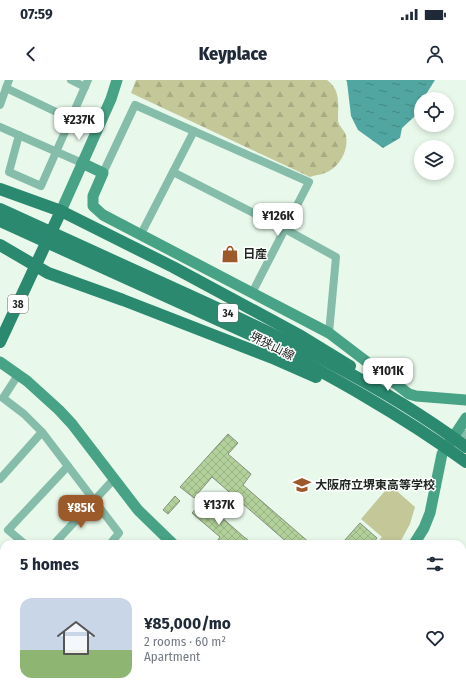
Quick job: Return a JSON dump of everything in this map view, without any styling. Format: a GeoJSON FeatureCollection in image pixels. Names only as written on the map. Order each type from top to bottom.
{"type":"FeatureCollection","features":[{"type":"Feature","properties":{"kind":"main road"},"geometry":{"type":"LineString","coordinates":[[0,189],[61,211],[173,266],[301,336],[370,378],[390,397]]}},
{"type":"Feature","properties":{"kind":"main road","name":"堺狭山線"},"geometry":{"type":"LineString","coordinates":[[0,209],[37,232],[283,338],[459,434],[466,447]]}},
{"type":"Feature","properties":{"kind":"main road","name":"38"},"geometry":{"type":"LineString","coordinates":[[0,342],[61,211]]}},
{"type":"Feature","properties":{"kind":"main road","name":"堺狭山線"},"geometry":{"type":"LineString","coordinates":[[0,221],[37,232]]}},
{"type":"Feature","properties":{"kind":"main road","name":"堺狭山線"},"geometry":{"type":"LineString","coordinates":[[59,242],[260,339],[337,380],[402,418],[466,462]]}},
{"type":"Feature","properties":{"kind":"main road"},"geometry":{"type":"LineString","coordinates":[[0,245],[35,267],[48,273],[131,303],[275,359],[381,407]]}},
{"type":"Feature","properties":{"kind":"street"},"geometry":{"type":"LineString","coordinates":[[0,105],[9,80]]}},
{"type":"Feature","properties":{"kind":"street"},"geometry":{"type":"LineString","coordinates":[[19,135],[9,172],[41,186],[87,83],[71,80]]}},
{"type":"Feature","properties":{"kind":"street"},"geometry":{"type":"LineString","coordinates":[[61,211],[117,80]]}},
{"type":"Feature","properties":{"kind":"street"},"geometry":{"type":"LineString","coordinates":[[6,88],[71,119]]}},
{"type":"Feature","properties":{"kind":"street"},"geometry":{"type":"LineString","coordinates":[[252,293],[309,182],[135,105],[93,196],[93,206],[103,215],[140,234],[252,293],[329,333],[409,394],[415,396],[466,400]]}},
{"type":"Feature","properties":{"kind":"street"},"geometry":{"type":"LineString","coordinates":[[0,127],[82,162],[103,173]]}},
{"type":"Feature","properties":{"kind":"street"},"geometry":{"type":"LineString","coordinates":[[140,234],[194,131]]}},
{"type":"Feature","properties":{"kind":"street"},"geometry":{"type":"LineString","coordinates":[[173,172],[285,229],[336,257],[329,333]]}},
{"type":"Feature","properties":{"kind":"street"},"geometry":{"type":"LineString","coordinates":[[0,362],[42,394],[59,410],[72,424],[146,519],[169,540]]}},
{"type":"Feature","properties":{"kind":"street"},"geometry":{"type":"LineString","coordinates":[[18,375],[1,401],[24,414],[42,432],[119,533],[113,540]]}},
{"type":"Feature","properties":{"kind":"street"},"geometry":{"type":"LineString","coordinates":[[416,540],[424,528],[430,513],[442,454],[446,447],[459,434],[466,418]]}},
{"type":"Feature","properties":{"kind":"street"},"geometry":{"type":"LineString","coordinates":[[0,478],[42,432]]}},
{"type":"Feature","properties":{"kind":"street"},"geometry":{"type":"LineString","coordinates":[[20,540],[8,530],[68,466]]}},
{"type":"Feature","properties":{"kind":"street"},"geometry":{"type":"LineString","coordinates":[[58,540],[114,479]]}},
{"type":"Feature","properties":{"kind":"green space"},"geometry":{"type":"Polygon","coordinates":[[[136,80],[327,80],[335,88],[337,93],[338,122],[346,136],[347,141],[344,153],[339,163],[330,171],[310,177],[131,93],[136,80]]]}},
{"type":"Feature","properties":{"kind":"green space"},"geometry":{"type":"Polygon","coordinates":[[[390,485],[415,507],[410,524],[401,540],[379,540],[382,537],[361,519],[390,485]]]}},
{"type":"Feature","properties":{"kind":"water"},"geometry":{"type":"Polygon","coordinates":[[[346,80],[435,80],[427,92],[414,92],[414,117],[402,128],[400,138],[383,148],[358,130],[351,116],[346,80]]]}},
{"type":"Feature","properties":{"kind":"building"},"geometry":{"type":"Polygon","coordinates":[[[228,434],[238,443],[228,454],[251,474],[243,485],[306,540],[284,540],[212,477],[194,498],[180,487],[228,434]]]}},
{"type":"Feature","properties":{"kind":"building"},"geometry":{"type":"Polygon","coordinates":[[[175,496],[180,501],[168,514],[163,510],[175,496]]]}},
{"type":"Feature","properties":{"kind":"building"},"geometry":{"type":"Polygon","coordinates":[[[203,501],[248,540],[218,540],[220,537],[192,513],[203,501]]]}},
{"type":"Feature","properties":{"kind":"building"},"geometry":{"type":"Polygon","coordinates":[[[360,523],[377,538],[375,540],[345,540],[360,523]]]}},
{"type":"Feature","properties":{"kind":"place","name":"日産"},"geometry":{"type":"Point","coordinates":[230,254]}},
{"type":"Feature","properties":{"kind":"place","name":"大阪府立堺東高等学校"},"geometry":{"type":"Point","coordinates":[302,485]}}]}
